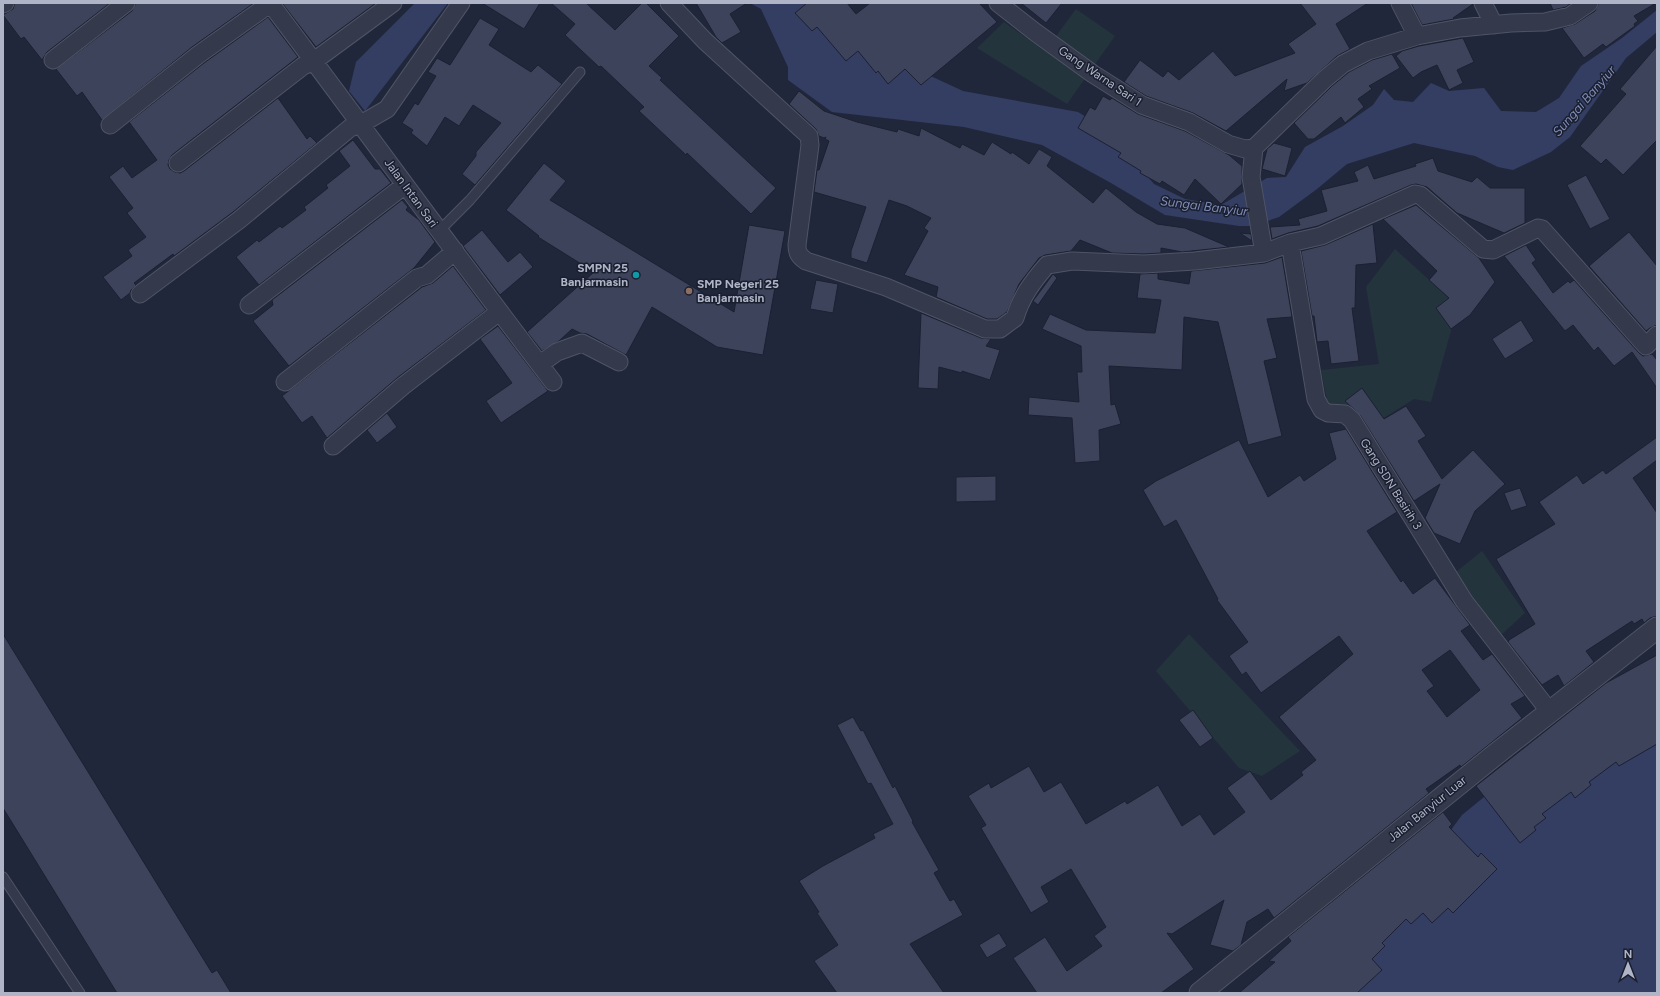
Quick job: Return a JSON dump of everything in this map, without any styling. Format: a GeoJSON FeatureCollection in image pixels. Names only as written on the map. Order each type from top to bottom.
{"type":"FeatureCollection","features":[{"type":"Feature","properties":{"kind":"street"},"geometry":{"type":"LineString","coordinates":[[53,60],[126,3]]}},
{"type":"Feature","properties":{"kind":"street"},"geometry":{"type":"LineString","coordinates":[[110,126],[198,55],[270,3]]}},
{"type":"Feature","properties":{"kind":"street","name":"Jalan Intan Sari"},"geometry":{"type":"LineString","coordinates":[[270,3],[361,124],[438,231],[455,251],[499,312],[553,382]]}},
{"type":"Feature","properties":{"kind":"street"},"geometry":{"type":"LineString","coordinates":[[178,163],[303,66],[314,61],[393,3]]}},
{"type":"Feature","properties":{"kind":"street"},"geometry":{"type":"LineString","coordinates":[[140,294],[239,220],[350,128],[361,124],[386,109],[461,3]]}},
{"type":"Feature","properties":{"kind":"street"},"geometry":{"type":"LineString","coordinates":[[669,3],[705,41],[809,136],[810,145],[797,253],[806,261],[886,287],[985,328],[1000,329],[1015,318],[1018,306],[1031,283],[1048,265],[1072,261],[1144,264],[1196,261],[1264,251],[1320,236],[1415,194],[1420,195],[1483,249],[1492,250],[1540,228],[1653,345]]}},
{"type":"Feature","properties":{"kind":"street","name":"Gang Warna Sari 1"},"geometry":{"type":"LineString","coordinates":[[998,3],[1093,74],[1142,105],[1189,122],[1228,144],[1246,149],[1254,148]]}},
{"type":"Feature","properties":{"kind":"street"},"geometry":{"type":"LineString","coordinates":[[1400,3],[1417,36]]}},
{"type":"Feature","properties":{"kind":"street"},"geometry":{"type":"LineString","coordinates":[[1483,3],[1494,25]]}},
{"type":"Feature","properties":{"kind":"street"},"geometry":{"type":"LineString","coordinates":[[1264,251],[1251,177],[1254,148],[1325,79],[1344,64],[1368,51],[1417,36],[1460,28],[1545,22],[1563,19],[1577,12],[1589,3]]}},
{"type":"Feature","properties":{"kind":"street"},"geometry":{"type":"LineString","coordinates":[[249,305],[405,185]]}},
{"type":"Feature","properties":{"kind":"street","name":"Gang SDN Basirih 3"},"geometry":{"type":"LineString","coordinates":[[1290,243],[1316,399],[1322,410],[1328,413],[1345,414],[1352,420],[1464,601],[1550,712]]}},
{"type":"Feature","properties":{"kind":"street"},"geometry":{"type":"LineString","coordinates":[[285,382],[417,278],[427,275],[455,251]]}},
{"type":"Feature","properties":{"kind":"street"},"geometry":{"type":"LineString","coordinates":[[333,446],[403,386],[499,312]]}},
{"type":"Feature","properties":{"kind":"street"},"geometry":{"type":"LineString","coordinates":[[540,364],[557,352],[582,343],[619,362]]}},
{"type":"Feature","properties":{"kind":"street","name":"Jalan Banyiur Luar"},"geometry":{"type":"LineString","coordinates":[[1200,993],[1657,628]]}},
{"type":"Feature","properties":{"kind":"lane"},"geometry":{"type":"LineString","coordinates":[[438,231],[470,200],[580,72]]}},
{"type":"Feature","properties":{"kind":"lane"},"geometry":{"type":"LineString","coordinates":[[3,877],[80,993]]}},
{"type":"Feature","properties":{"kind":"shaded area"},"geometry":{"type":"Polygon","coordinates":[[[1076,9],[1115,36],[1067,104],[977,48],[1004,22],[1045,51],[1076,9]]]}},
{"type":"Feature","properties":{"kind":"shaded area"},"geometry":{"type":"Polygon","coordinates":[[[1395,249],[1458,306],[1431,402],[1414,399],[1368,428],[1352,405],[1328,405],[1321,370],[1379,364],[1366,287],[1395,249]]]}},
{"type":"Feature","properties":{"kind":"shaded area"},"geometry":{"type":"Polygon","coordinates":[[[1482,551],[1525,613],[1499,637],[1456,572],[1482,551]]]}},
{"type":"Feature","properties":{"kind":"shaded area"},"geometry":{"type":"Polygon","coordinates":[[[1189,634],[1300,751],[1262,776],[1239,768],[1156,671],[1189,634]]]}},
{"type":"Feature","properties":{"kind":"water"},"geometry":{"type":"Polygon","coordinates":[[[415,3],[448,3],[365,111],[349,91],[356,62],[415,3]]]}},
{"type":"Feature","properties":{"kind":"water","name":"Sungai Banyiur"},"geometry":{"type":"Polygon","coordinates":[[[750,3],[812,3],[911,67],[963,91],[1078,112],[1091,120],[1121,147],[1154,184],[1185,199],[1221,205],[1267,178],[1286,177],[1305,147],[1343,126],[1373,105],[1384,89],[1394,100],[1413,102],[1431,83],[1449,91],[1484,88],[1501,111],[1536,112],[1559,98],[1581,66],[1622,38],[1657,10],[1657,32],[1626,58],[1570,137],[1551,152],[1513,170],[1498,167],[1475,156],[1414,143],[1347,164],[1317,189],[1279,217],[1253,226],[1239,226],[1165,215],[1042,145],[964,127],[832,112],[788,80],[788,67],[761,9],[750,3]]]}},
{"type":"Feature","properties":{"kind":"water"},"geometry":{"type":"Polygon","coordinates":[[[1657,668],[1657,993],[1332,993],[1462,815],[1561,734],[1657,668]]]}},
{"type":"Feature","properties":{"kind":"building"},"geometry":{"type":"Polygon","coordinates":[[[15,3],[110,3],[47,52],[42,60],[24,37],[21,39],[3,15],[13,9],[15,3]]]}},
{"type":"Feature","properties":{"kind":"building"},"geometry":{"type":"Polygon","coordinates":[[[136,3],[254,3],[192,47],[102,120],[82,92],[77,96],[56,69],[132,11],[136,3]]]}},
{"type":"Feature","properties":{"kind":"building"},"geometry":{"type":"Polygon","coordinates":[[[282,3],[376,3],[316,47],[282,3]]]}},
{"type":"Feature","properties":{"kind":"building"},"geometry":{"type":"Polygon","coordinates":[[[482,3],[540,3],[524,29],[482,3]]]}},
{"type":"Feature","properties":{"kind":"building"},"geometry":{"type":"Polygon","coordinates":[[[551,3],[586,3],[615,30],[642,3],[646,3],[679,36],[649,66],[662,78],[660,80],[776,188],[751,214],[687,153],[686,155],[639,111],[644,107],[601,66],[599,67],[565,35],[575,24],[551,3]]]}},
{"type":"Feature","properties":{"kind":"building"},"geometry":{"type":"Polygon","coordinates":[[[696,3],[747,3],[730,14],[741,32],[722,43],[716,37],[696,3]]]}},
{"type":"Feature","properties":{"kind":"building"},"geometry":{"type":"Polygon","coordinates":[[[807,3],[847,3],[856,14],[870,3],[979,3],[997,22],[921,85],[905,69],[888,84],[878,71],[876,73],[858,51],[846,61],[817,27],[812,31],[795,13],[807,3]]]}},
{"type":"Feature","properties":{"kind":"building"},"geometry":{"type":"Polygon","coordinates":[[[1021,3],[1062,3],[1046,23],[1021,3]]]}},
{"type":"Feature","properties":{"kind":"building"},"geometry":{"type":"Polygon","coordinates":[[[1300,3],[1368,3],[1336,24],[1350,49],[1337,56],[1307,83],[1284,91],[1287,79],[1226,131],[1193,113],[1146,96],[1124,82],[1140,60],[1163,77],[1168,71],[1179,80],[1213,51],[1235,76],[1295,53],[1288,44],[1316,24],[1300,3]]]}},
{"type":"Feature","properties":{"kind":"building"},"geometry":{"type":"Polygon","coordinates":[[[1411,3],[1473,4],[1453,18],[1454,19],[1422,25],[1411,3]]]}},
{"type":"Feature","properties":{"kind":"building"},"geometry":{"type":"Polygon","coordinates":[[[1550,3],[1571,3],[1566,7],[1553,10],[1550,3]]]}},
{"type":"Feature","properties":{"kind":"building"},"geometry":{"type":"Polygon","coordinates":[[[1599,3],[1656,3],[1634,16],[1638,21],[1634,24],[1635,26],[1606,47],[1603,44],[1584,58],[1562,28],[1575,24],[1595,11],[1599,3]]]}},
{"type":"Feature","properties":{"kind":"building"},"geometry":{"type":"Polygon","coordinates":[[[268,17],[298,57],[172,155],[168,165],[170,169],[175,172],[180,173],[184,171],[278,98],[307,139],[310,136],[317,143],[233,212],[174,256],[173,254],[134,283],[136,285],[130,293],[121,300],[103,277],[132,256],[128,250],[146,237],[127,213],[133,208],[109,177],[123,166],[132,178],[157,160],[129,122],[204,63],[268,17]]]}},
{"type":"Feature","properties":{"kind":"building"},"geometry":{"type":"Polygon","coordinates":[[[480,18],[499,29],[489,45],[531,72],[538,65],[562,84],[475,185],[462,174],[476,156],[476,152],[501,123],[473,105],[459,126],[445,117],[427,146],[411,133],[413,130],[402,123],[415,103],[418,105],[436,76],[428,72],[437,58],[450,65],[480,18]]]}},
{"type":"Feature","properties":{"kind":"building"},"geometry":{"type":"Polygon","coordinates":[[[1463,38],[1474,62],[1457,70],[1463,83],[1449,90],[1437,65],[1421,72],[1413,78],[1396,56],[1402,51],[1419,46],[1463,38]]]}},
{"type":"Feature","properties":{"kind":"building"},"geometry":{"type":"Polygon","coordinates":[[[1657,46],[1657,140],[1623,175],[1606,159],[1601,164],[1580,146],[1626,94],[1620,89],[1657,46]]]}},
{"type":"Feature","properties":{"kind":"building"},"geometry":{"type":"Polygon","coordinates":[[[1392,54],[1400,68],[1369,86],[1372,89],[1358,99],[1364,107],[1345,123],[1341,117],[1314,139],[1308,139],[1294,123],[1332,86],[1349,72],[1372,60],[1392,54]]]}},
{"type":"Feature","properties":{"kind":"building"},"geometry":{"type":"Polygon","coordinates":[[[799,91],[824,111],[857,122],[897,132],[898,129],[919,136],[921,128],[960,148],[962,144],[984,155],[992,142],[1011,154],[1012,152],[1029,164],[1039,149],[1052,157],[1047,166],[1093,203],[1106,188],[1136,212],[1157,224],[1185,228],[1229,247],[1182,252],[1161,248],[1161,253],[1144,254],[1112,253],[1080,240],[1071,251],[1045,255],[1039,258],[1019,284],[1007,312],[997,319],[987,319],[936,297],[938,287],[904,275],[928,231],[924,228],[931,218],[907,206],[889,200],[867,263],[851,258],[851,251],[866,207],[814,192],[817,170],[819,170],[829,141],[825,139],[826,137],[824,138],[819,136],[816,129],[789,104],[799,91]]]}},
{"type":"Feature","properties":{"kind":"building"},"geometry":{"type":"Polygon","coordinates":[[[1103,96],[1110,100],[1112,98],[1138,114],[1185,131],[1229,155],[1242,166],[1242,184],[1221,204],[1195,179],[1184,195],[1162,181],[1160,184],[1140,173],[1141,171],[1118,157],[1121,153],[1078,128],[1090,107],[1095,110],[1103,96]]]}},
{"type":"Feature","properties":{"kind":"building"},"geometry":{"type":"Polygon","coordinates":[[[353,140],[375,169],[380,169],[391,183],[259,285],[236,257],[257,240],[259,242],[280,226],[282,228],[306,210],[304,207],[328,188],[326,185],[350,166],[339,151],[353,140]]]}},
{"type":"Feature","properties":{"kind":"building"},"geometry":{"type":"Polygon","coordinates":[[[1274,143],[1292,148],[1285,176],[1262,169],[1267,149],[1274,143]]]}},
{"type":"Feature","properties":{"kind":"building"},"geometry":{"type":"Polygon","coordinates":[[[1433,158],[1438,171],[1472,182],[1477,177],[1490,188],[1525,188],[1525,223],[1504,233],[1457,213],[1427,187],[1416,184],[1318,226],[1288,233],[1272,239],[1270,227],[1300,225],[1298,219],[1327,211],[1321,190],[1358,181],[1354,172],[1368,165],[1374,179],[1416,166],[1415,164],[1433,158]]]}},
{"type":"Feature","properties":{"kind":"building"},"geometry":{"type":"Polygon","coordinates":[[[544,163],[566,181],[550,200],[734,312],[749,225],[785,231],[763,355],[717,347],[652,307],[626,355],[587,334],[580,333],[572,329],[559,341],[542,351],[527,332],[594,272],[538,237],[539,236],[506,210],[544,163]]]}},
{"type":"Feature","properties":{"kind":"building"},"geometry":{"type":"Polygon","coordinates":[[[1586,175],[1610,219],[1590,229],[1567,185],[1586,175]]]}},
{"type":"Feature","properties":{"kind":"building"},"geometry":{"type":"Polygon","coordinates":[[[402,200],[408,207],[406,210],[419,220],[435,242],[414,268],[289,366],[253,321],[273,305],[272,300],[402,200]]]}},
{"type":"Feature","properties":{"kind":"building"},"geometry":{"type":"Polygon","coordinates":[[[1416,205],[1479,258],[1495,282],[1470,315],[1451,329],[1436,308],[1449,298],[1429,280],[1437,271],[1383,219],[1416,205]]]}},
{"type":"Feature","properties":{"kind":"building"},"geometry":{"type":"Polygon","coordinates":[[[1373,224],[1377,263],[1356,265],[1355,308],[1352,308],[1359,361],[1331,364],[1328,341],[1317,342],[1314,316],[1312,316],[1301,251],[1325,245],[1373,224]]]}},
{"type":"Feature","properties":{"kind":"building"},"geometry":{"type":"Polygon","coordinates":[[[482,230],[508,262],[520,252],[533,267],[500,295],[463,246],[482,230]]]}},
{"type":"Feature","properties":{"kind":"building"},"geometry":{"type":"Polygon","coordinates":[[[1629,232],[1657,266],[1657,325],[1646,331],[1589,266],[1629,232]]]}},
{"type":"Feature","properties":{"kind":"building"},"geometry":{"type":"Polygon","coordinates":[[[1240,233],[1251,234],[1252,241],[1240,233]]]}},
{"type":"Feature","properties":{"kind":"building"},"geometry":{"type":"Polygon","coordinates":[[[1526,245],[1536,260],[1532,263],[1553,293],[1568,281],[1570,283],[1574,280],[1639,353],[1643,356],[1652,354],[1657,360],[1657,388],[1632,352],[1614,366],[1598,347],[1594,351],[1573,325],[1565,331],[1504,256],[1526,245]]]}},
{"type":"Feature","properties":{"kind":"building"},"geometry":{"type":"Polygon","coordinates":[[[1282,257],[1292,317],[1267,319],[1277,358],[1264,361],[1282,436],[1248,445],[1218,322],[1184,317],[1182,370],[1109,366],[1111,405],[1115,404],[1121,424],[1099,430],[1100,461],[1075,463],[1072,418],[1028,415],[1029,397],[1079,402],[1077,372],[1082,372],[1081,346],[1042,329],[1050,314],[1086,330],[1155,333],[1161,300],[1137,298],[1140,274],[1158,273],[1158,279],[1189,284],[1191,271],[1265,263],[1282,257]]]}},
{"type":"Feature","properties":{"kind":"building"},"geometry":{"type":"Polygon","coordinates":[[[453,266],[486,310],[397,378],[327,438],[312,416],[302,423],[282,396],[422,287],[433,283],[453,266]]]}},
{"type":"Feature","properties":{"kind":"building"},"geometry":{"type":"Polygon","coordinates":[[[1053,274],[1057,278],[1038,305],[1033,301],[1053,274]]]}},
{"type":"Feature","properties":{"kind":"building"},"geometry":{"type":"Polygon","coordinates":[[[816,280],[838,284],[833,313],[810,309],[816,280]]]}},
{"type":"Feature","properties":{"kind":"building"},"geometry":{"type":"Polygon","coordinates":[[[921,313],[981,338],[991,339],[986,346],[1000,350],[990,380],[962,371],[962,373],[939,367],[938,389],[918,388],[921,313]]]}},
{"type":"Feature","properties":{"kind":"building"},"geometry":{"type":"Polygon","coordinates":[[[1521,320],[1534,341],[1505,359],[1492,339],[1521,320]]]}},
{"type":"Feature","properties":{"kind":"building"},"geometry":{"type":"Polygon","coordinates":[[[498,326],[548,391],[501,423],[486,401],[512,383],[480,339],[498,326]]]}},
{"type":"Feature","properties":{"kind":"building"},"geometry":{"type":"Polygon","coordinates":[[[1362,388],[1384,419],[1406,406],[1426,436],[1418,441],[1442,479],[1473,450],[1505,484],[1475,511],[1460,544],[1434,533],[1425,518],[1440,484],[1414,501],[1360,415],[1345,401],[1362,388]]]}},
{"type":"Feature","properties":{"kind":"building"},"geometry":{"type":"Polygon","coordinates":[[[387,413],[397,427],[377,443],[367,430],[387,413]]]}},
{"type":"Feature","properties":{"kind":"building"},"geometry":{"type":"Polygon","coordinates":[[[1346,429],[1397,512],[1367,531],[1401,582],[1403,580],[1413,594],[1435,578],[1470,625],[1461,631],[1483,660],[1492,654],[1525,696],[1511,704],[1522,718],[1461,767],[1460,765],[1426,789],[1429,793],[1274,918],[1268,909],[1247,922],[1241,945],[1233,951],[1210,945],[1224,900],[1172,934],[1167,933],[1194,969],[1161,993],[1037,993],[1013,958],[1045,937],[1067,971],[1102,946],[1094,936],[1106,927],[1071,869],[1041,887],[1049,902],[1031,913],[981,828],[986,825],[968,796],[989,783],[991,788],[1029,766],[1044,792],[1061,782],[1086,824],[1125,801],[1127,804],[1158,785],[1182,826],[1200,814],[1214,835],[1245,812],[1227,788],[1250,771],[1271,800],[1303,775],[1301,772],[1316,760],[1279,717],[1353,654],[1339,636],[1261,693],[1246,672],[1242,675],[1229,656],[1248,642],[1217,600],[1218,599],[1176,520],[1164,527],[1143,490],[1156,481],[1239,440],[1268,497],[1300,475],[1304,481],[1336,459],[1329,433],[1346,429]],[[1450,650],[1422,670],[1434,686],[1427,691],[1447,717],[1480,690],[1450,650]]]}},
{"type":"Feature","properties":{"kind":"building"},"geometry":{"type":"Polygon","coordinates":[[[1657,437],[1657,460],[1633,478],[1657,513],[1657,616],[1650,618],[1644,623],[1642,619],[1634,624],[1632,621],[1586,651],[1594,662],[1564,686],[1558,675],[1542,685],[1508,642],[1535,624],[1496,559],[1555,524],[1539,502],[1577,475],[1583,484],[1603,470],[1606,474],[1657,437]]]}},
{"type":"Feature","properties":{"kind":"building"},"geometry":{"type":"Polygon","coordinates":[[[996,476],[996,501],[956,502],[956,477],[996,476]]]}},
{"type":"Feature","properties":{"kind":"building"},"geometry":{"type":"Polygon","coordinates":[[[1520,488],[1527,506],[1511,511],[1504,493],[1520,488]]]}},
{"type":"Feature","properties":{"kind":"building"},"geometry":{"type":"Polygon","coordinates":[[[3,634],[212,973],[217,970],[231,993],[117,993],[3,808],[3,634]]]}},
{"type":"Feature","properties":{"kind":"building"},"geometry":{"type":"Polygon","coordinates":[[[1657,655],[1657,744],[1619,766],[1616,762],[1589,782],[1591,785],[1575,798],[1571,792],[1542,814],[1546,818],[1534,827],[1536,830],[1520,843],[1476,786],[1606,683],[1657,655]]]}},
{"type":"Feature","properties":{"kind":"building"},"geometry":{"type":"Polygon","coordinates":[[[1193,710],[1213,738],[1200,747],[1179,720],[1193,710]]]}},
{"type":"Feature","properties":{"kind":"building"},"geometry":{"type":"Polygon","coordinates":[[[853,717],[861,731],[863,730],[893,788],[895,786],[913,821],[912,822],[939,870],[934,873],[950,901],[954,899],[963,915],[910,944],[944,993],[837,993],[814,961],[838,945],[817,913],[819,912],[799,881],[823,866],[875,838],[873,834],[893,824],[871,783],[868,784],[837,725],[853,717]]]}},
{"type":"Feature","properties":{"kind":"building"},"geometry":{"type":"Polygon","coordinates":[[[1443,812],[1452,824],[1449,827],[1478,857],[1481,853],[1497,869],[1453,913],[1448,908],[1432,923],[1423,913],[1411,924],[1406,919],[1382,943],[1385,946],[1372,959],[1382,970],[1357,993],[1239,993],[1275,962],[1269,961],[1291,941],[1288,937],[1443,812]]]}},
{"type":"Feature","properties":{"kind":"building"},"geometry":{"type":"Polygon","coordinates":[[[999,933],[1007,946],[987,958],[979,945],[999,933]]]}},
{"type":"Feature","properties":{"kind":"place","name":"SMPN 25 Banjarmasin"},"geometry":{"type":"Point","coordinates":[636,275]}},
{"type":"Feature","properties":{"kind":"place","name":"SMP Negeri 25 Banjarmasin"},"geometry":{"type":"Point","coordinates":[689,291]}}]}
